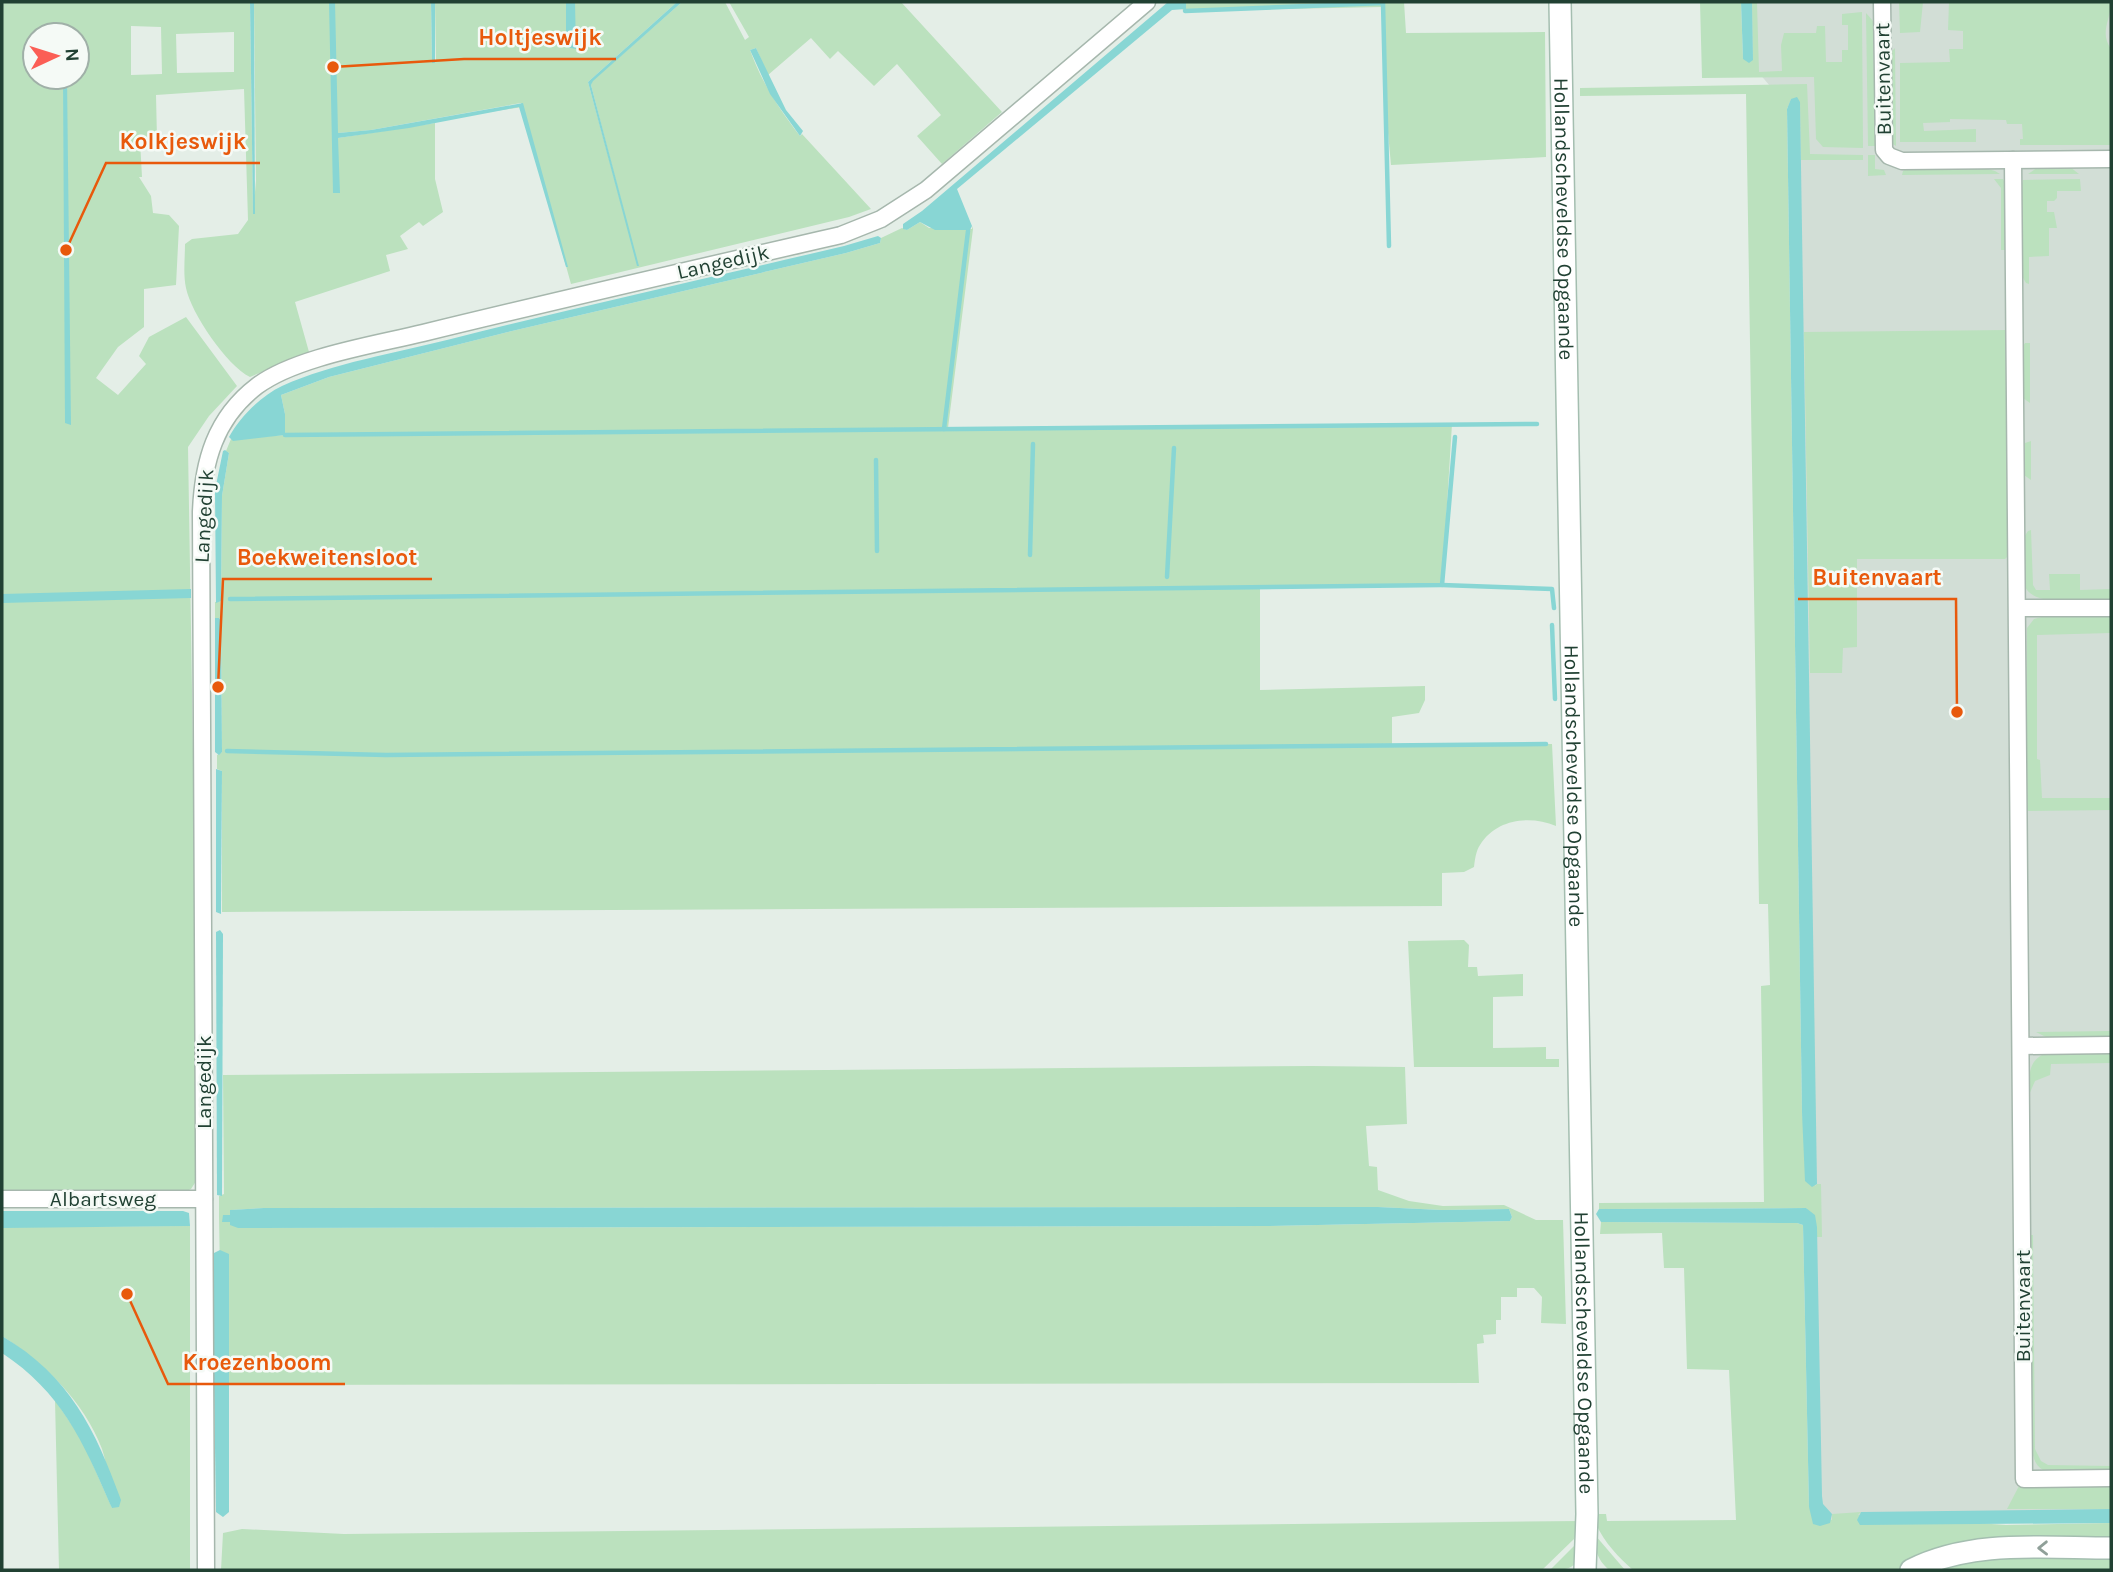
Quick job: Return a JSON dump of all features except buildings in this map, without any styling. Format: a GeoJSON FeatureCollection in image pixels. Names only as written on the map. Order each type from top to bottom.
{"type":"FeatureCollection","features":[{"type":"Feature","properties":{"kind":"street","name":"Langedijk"},"geometry":{"type":"LineString","coordinates":[[206,1570],[202,503],[204,477],[211,447],[223,421],[264,382],[283,372],[323,358],[841,234],[874,222],[926,190],[1147,2]]}},
{"type":"Feature","properties":{"kind":"street","name":"Hollandscheveldse Opgaande"},"geometry":{"type":"LineString","coordinates":[[1560,2],[1585,1570]]}},
{"type":"Feature","properties":{"kind":"street","name":"Buitenvaart"},"geometry":{"type":"LineString","coordinates":[[1882,2],[1884,150],[1889,156],[1902,161],[2111,159]]}},
{"type":"Feature","properties":{"kind":"street","name":"Buitenvaart"},"geometry":{"type":"LineString","coordinates":[[2013,160],[2024,1479],[2111,1478]]}},
{"type":"Feature","properties":{"kind":"street"},"geometry":{"type":"LineString","coordinates":[[2018,608],[2111,608]]}},
{"type":"Feature","properties":{"kind":"street"},"geometry":{"type":"LineString","coordinates":[[2021,1046],[2111,1045]]}},
{"type":"Feature","properties":{"kind":"street","name":"Albartsweg"},"geometry":{"type":"LineString","coordinates":[[2,1199],[204,1199]]}},
{"type":"Feature","properties":{"kind":"street"},"geometry":{"type":"LineString","coordinates":[[1911,1570],[1944,1556],[1977,1550],[2111,1548]]}},
{"type":"Feature","properties":{"kind":"shaded area"},"geometry":{"type":"Polygon","coordinates":[[[1746,2],[2111,2],[2111,1516],[1818,1520],[1793,113],[1747,59],[1746,2]]]}},
{"type":"Feature","properties":{"kind":"green space"},"geometry":{"type":"Polygon","coordinates":[[[2,2],[250,2],[253,214],[256,181],[254,2],[431,2],[432,62],[436,62],[435,2],[677,2],[588,82],[638,266],[592,81],[682,2],[725,2],[745,40],[749,37],[729,2],[901,2],[1002,112],[942,164],[917,136],[941,115],[897,64],[874,86],[838,51],[830,59],[811,38],[768,75],[756,48],[750,50],[754,61],[785,116],[800,136],[802,134],[871,209],[849,217],[571,284],[522,107],[483,113],[521,106],[521,103],[371,130],[338,133],[338,138],[435,123],[435,179],[443,212],[423,226],[419,222],[400,236],[408,249],[386,255],[390,271],[295,302],[309,352],[250,377],[221,351],[202,324],[189,299],[184,272],[185,244],[192,239],[238,234],[248,220],[244,89],[156,95],[157,139],[140,140],[142,177],[139,177],[151,196],[153,213],[169,215],[179,226],[176,285],[144,289],[144,327],[118,347],[96,378],[118,395],[146,364],[139,356],[149,337],[186,317],[237,386],[209,416],[188,447],[200,1175],[191,1189],[182,1193],[2,1192],[2,2]],[[131,26],[131,75],[162,74],[161,27],[131,26]],[[234,32],[176,34],[177,73],[234,72],[234,32]]]}},
{"type":"Feature","properties":{"kind":"green space"},"geometry":{"type":"Polygon","coordinates":[[[1186,2],[1404,2],[1406,33],[1545,32],[1546,157],[1391,165],[1382,7],[1185,11],[1182,9],[1186,8],[1186,2]]]}},
{"type":"Feature","properties":{"kind":"green space"},"geometry":{"type":"Polygon","coordinates":[[[1700,2],[1741,2],[1743,59],[1753,59],[1752,2],[1757,2],[1759,72],[1782,71],[1781,45],[1784,33],[1816,33],[1817,26],[1825,26],[1826,62],[1842,62],[1842,50],[1848,50],[1848,25],[1842,25],[1842,14],[1862,12],[1863,148],[1823,147],[1816,139],[1814,77],[1702,78],[1700,2]]]}},
{"type":"Feature","properties":{"kind":"green space"},"geometry":{"type":"Polygon","coordinates":[[[1899,2],[1923,2],[1920,32],[1900,33],[1899,2]]]}},
{"type":"Feature","properties":{"kind":"green space"},"geometry":{"type":"Polygon","coordinates":[[[1949,2],[2111,2],[2106,37],[2111,49],[2111,145],[2020,145],[2020,139],[2023,139],[2022,124],[2007,124],[2006,120],[1950,119],[1950,122],[1923,123],[1924,131],[1976,129],[1976,142],[1900,142],[1900,63],[1950,62],[1949,49],[1963,49],[1963,31],[1948,30],[1949,2]]]}},
{"type":"Feature","properties":{"kind":"green space"},"geometry":{"type":"Polygon","coordinates":[[[1866,13],[1873,21],[1875,146],[1868,146],[1866,13]]]}},
{"type":"Feature","properties":{"kind":"green space"},"geometry":{"type":"Polygon","coordinates":[[[1895,48],[1896,146],[1891,143],[1891,52],[1895,48]]]}},
{"type":"Feature","properties":{"kind":"green space"},"geometry":{"type":"Polygon","coordinates":[[[1807,84],[1810,154],[1863,155],[1863,160],[1801,160],[1800,102],[1791,99],[1787,109],[1802,1113],[1815,1186],[1821,1184],[1822,1237],[1817,1237],[1817,1227],[1806,1208],[1599,1209],[1599,1203],[1764,1202],[1761,986],[1770,985],[1768,904],[1759,904],[1746,94],[1580,96],[1580,88],[1807,84]]]}},
{"type":"Feature","properties":{"kind":"green space"},"geometry":{"type":"Polygon","coordinates":[[[1868,155],[1875,155],[1875,169],[1884,170],[1886,175],[1868,176],[1868,155]]]}},
{"type":"Feature","properties":{"kind":"green space"},"geometry":{"type":"Polygon","coordinates":[[[2070,167],[2079,174],[2028,174],[2037,168],[2070,167]]]}},
{"type":"Feature","properties":{"kind":"green space"},"geometry":{"type":"Polygon","coordinates":[[[1908,168],[1984,168],[2000,174],[1902,175],[1908,168]]]}},
{"type":"Feature","properties":{"kind":"green space"},"geometry":{"type":"Polygon","coordinates":[[[1994,179],[2003,179],[2006,185],[2007,250],[2001,250],[2001,188],[1994,179]]]}},
{"type":"Feature","properties":{"kind":"green space"},"geometry":{"type":"Polygon","coordinates":[[[2080,179],[2081,191],[2057,191],[2054,201],[2047,201],[2047,212],[2054,212],[2057,228],[2049,228],[2049,256],[2029,257],[2029,284],[2026,283],[2022,276],[2023,180],[2080,179]]]}},
{"type":"Feature","properties":{"kind":"green space"},"geometry":{"type":"Polygon","coordinates":[[[920,222],[929,228],[972,229],[972,226],[973,229],[948,428],[1452,424],[1442,585],[1260,585],[1260,690],[1425,686],[1425,700],[1419,713],[1392,717],[1392,745],[1552,744],[1556,826],[1525,820],[1495,830],[1479,847],[1474,867],[1464,872],[1442,873],[1442,906],[222,912],[222,771],[217,769],[217,755],[222,752],[221,621],[215,618],[215,602],[221,601],[222,496],[229,453],[226,451],[231,439],[285,435],[281,395],[329,377],[846,253],[880,243],[881,238],[902,228],[907,230],[920,222]]]}},
{"type":"Feature","properties":{"kind":"green space"},"geometry":{"type":"Polygon","coordinates":[[[2008,330],[2010,554],[2005,559],[1857,559],[1857,647],[1843,648],[1842,673],[1810,673],[1804,332],[2008,330]]]}},
{"type":"Feature","properties":{"kind":"green space"},"geometry":{"type":"Polygon","coordinates":[[[2025,343],[2030,343],[2030,403],[2023,398],[2022,348],[2025,343]]]}},
{"type":"Feature","properties":{"kind":"green space"},"geometry":{"type":"Polygon","coordinates":[[[2031,441],[2031,480],[2024,475],[2025,443],[2031,441]]]}},
{"type":"Feature","properties":{"kind":"green space"},"geometry":{"type":"Polygon","coordinates":[[[2031,530],[2033,585],[2036,590],[2050,590],[2049,574],[2080,574],[2080,590],[2111,589],[2111,600],[2062,602],[2037,597],[2028,591],[2023,577],[2024,537],[2031,530]]]}},
{"type":"Feature","properties":{"kind":"green space"},"geometry":{"type":"Polygon","coordinates":[[[2111,615],[2111,633],[2037,635],[2037,759],[2040,760],[2042,798],[2111,798],[2111,810],[2026,811],[2027,628],[2034,619],[2045,616],[2111,615]]]}},
{"type":"Feature","properties":{"kind":"green space"},"geometry":{"type":"Polygon","coordinates":[[[1464,940],[1469,945],[1468,967],[1477,967],[1478,976],[1523,974],[1523,996],[1493,997],[1493,1048],[1546,1047],[1546,1059],[1559,1059],[1559,1067],[1414,1067],[1408,941],[1464,940]]]}},
{"type":"Feature","properties":{"kind":"green space"},"geometry":{"type":"Polygon","coordinates":[[[2111,1031],[2111,1038],[2048,1038],[2036,1032],[2111,1031]]]}},
{"type":"Feature","properties":{"kind":"green space"},"geometry":{"type":"Polygon","coordinates":[[[2050,1052],[2111,1052],[2111,1063],[2051,1064],[2050,1075],[2035,1081],[2029,1095],[2033,1063],[2050,1052]]]}},
{"type":"Feature","properties":{"kind":"green space"},"geometry":{"type":"Polygon","coordinates":[[[1405,1067],[1407,1124],[1366,1126],[1369,1166],[1377,1167],[1378,1190],[1409,1201],[1443,1206],[1504,1205],[1536,1220],[1563,1220],[1566,1324],[1541,1323],[1542,1297],[1534,1288],[1517,1288],[1517,1297],[1501,1297],[1501,1320],[1496,1320],[1496,1334],[1483,1335],[1484,1343],[1477,1344],[1479,1383],[222,1385],[219,1196],[224,1194],[223,1075],[1405,1067]],[[1378,1207],[264,1208],[231,1210],[230,1222],[239,1228],[1270,1226],[1510,1221],[1512,1217],[1509,1209],[1378,1207]]]}},
{"type":"Feature","properties":{"kind":"green space"},"geometry":{"type":"Polygon","coordinates":[[[1601,1222],[1803,1225],[1809,1507],[1832,1520],[1832,1514],[1861,1512],[1858,1515],[2006,1525],[2111,1523],[2111,1543],[1901,1570],[1633,1570],[1610,1546],[1593,1516],[1606,1514],[1607,1521],[1736,1520],[1729,1370],[1687,1369],[1684,1268],[1664,1268],[1662,1233],[1600,1234],[1601,1222]]]}},
{"type":"Feature","properties":{"kind":"green space"},"geometry":{"type":"Polygon","coordinates":[[[190,1226],[190,1570],[59,1570],[55,1400],[82,1440],[112,1508],[107,1470],[94,1431],[73,1399],[47,1371],[2,1336],[2,1227],[190,1226]]]}},
{"type":"Feature","properties":{"kind":"green space"},"geometry":{"type":"Polygon","coordinates":[[[2030,1235],[2033,1235],[2035,1449],[2041,1461],[2048,1465],[2111,1466],[2111,1472],[2049,1472],[2040,1468],[2034,1459],[2030,1235]]]}},
{"type":"Feature","properties":{"kind":"green space"},"geometry":{"type":"Polygon","coordinates":[[[2019,1486],[2111,1486],[2111,1509],[2007,1509],[2019,1486]]]}},
{"type":"Feature","properties":{"kind":"green space"},"geometry":{"type":"Polygon","coordinates":[[[1581,1521],[1574,1539],[1542,1570],[221,1570],[223,1533],[242,1529],[344,1534],[1581,1521]]]}},
{"type":"Feature","properties":{"kind":"green space"},"geometry":{"type":"Polygon","coordinates":[[[1595,1535],[1625,1570],[1609,1570],[1605,1566],[1598,1554],[1595,1535]]]}},
{"type":"Feature","properties":{"kind":"green space"},"geometry":{"type":"Polygon","coordinates":[[[1581,1539],[1578,1555],[1571,1567],[1550,1570],[1581,1539]]]}},
{"type":"Feature","properties":{"kind":"green space"},"geometry":{"type":"Polygon","coordinates":[[[2111,1553],[2111,1570],[1925,1570],[1977,1555],[2111,1553]]]}},
{"type":"Feature","properties":{"kind":"water"},"geometry":{"type":"Polygon","coordinates":[[[250,2],[254,2],[255,214],[253,214],[250,2]]]}},
{"type":"Feature","properties":{"kind":"water"},"geometry":{"type":"Polygon","coordinates":[[[329,2],[335,2],[338,133],[371,130],[523,103],[568,267],[519,107],[409,128],[338,138],[340,193],[333,193],[329,2]]]}},
{"type":"Feature","properties":{"kind":"water"},"geometry":{"type":"Polygon","coordinates":[[[431,2],[435,2],[435,63],[432,63],[431,2]]]}},
{"type":"Feature","properties":{"kind":"water"},"geometry":{"type":"Polygon","coordinates":[[[566,2],[575,2],[576,49],[566,47],[566,2]]]}},
{"type":"Feature","properties":{"kind":"water"},"geometry":{"type":"Polygon","coordinates":[[[677,2],[682,2],[591,85],[637,266],[588,82],[677,2]]]}},
{"type":"Feature","properties":{"kind":"water"},"geometry":{"type":"Polygon","coordinates":[[[1168,2],[1186,2],[1186,9],[1172,10],[957,189],[972,226],[970,230],[935,230],[920,222],[907,230],[903,229],[903,224],[922,211],[1168,2]]]}},
{"type":"Feature","properties":{"kind":"water"},"geometry":{"type":"Polygon","coordinates":[[[1741,2],[1752,2],[1753,60],[1749,63],[1743,59],[1741,2]]]}},
{"type":"Feature","properties":{"kind":"water"},"geometry":{"type":"Polygon","coordinates":[[[756,48],[786,110],[803,131],[800,136],[770,94],[750,50],[756,48]]]}},
{"type":"Feature","properties":{"kind":"water"},"geometry":{"type":"Polygon","coordinates":[[[63,91],[67,91],[71,425],[65,423],[63,91]]]}},
{"type":"Feature","properties":{"kind":"water"},"geometry":{"type":"Polygon","coordinates":[[[1797,97],[1800,102],[1817,1184],[1812,1187],[1805,1181],[1802,1113],[1787,109],[1791,99],[1797,97]]]}},
{"type":"Feature","properties":{"kind":"water"},"geometry":{"type":"Polygon","coordinates":[[[878,236],[881,238],[880,243],[846,253],[329,377],[281,395],[285,435],[233,441],[229,437],[245,415],[266,395],[322,371],[878,236]]]}},
{"type":"Feature","properties":{"kind":"water"},"geometry":{"type":"Polygon","coordinates":[[[225,450],[229,453],[222,496],[221,601],[216,603],[215,490],[225,450]]]}},
{"type":"Feature","properties":{"kind":"water"},"geometry":{"type":"Polygon","coordinates":[[[191,589],[191,598],[2,603],[2,594],[191,589]]]}},
{"type":"Feature","properties":{"kind":"water"},"geometry":{"type":"Polygon","coordinates":[[[215,618],[221,621],[222,752],[219,755],[215,752],[215,618]]]}},
{"type":"Feature","properties":{"kind":"water"},"geometry":{"type":"Polygon","coordinates":[[[216,769],[222,771],[221,914],[216,912],[216,769]]]}},
{"type":"Feature","properties":{"kind":"water"},"geometry":{"type":"Polygon","coordinates":[[[220,930],[223,934],[222,1196],[217,1195],[216,932],[220,930]]]}},
{"type":"Feature","properties":{"kind":"water"},"geometry":{"type":"Polygon","coordinates":[[[264,1208],[1509,1209],[1512,1217],[1510,1221],[1270,1226],[238,1228],[230,1225],[230,1222],[222,1222],[223,1215],[230,1215],[230,1210],[264,1208]]]}},
{"type":"Feature","properties":{"kind":"water"},"geometry":{"type":"Polygon","coordinates":[[[1806,1208],[1815,1215],[1817,1227],[1822,1496],[1823,1504],[1832,1514],[1830,1523],[1820,1526],[1813,1524],[1809,1507],[1803,1225],[1601,1222],[1596,1214],[1599,1209],[1806,1208]]]}},
{"type":"Feature","properties":{"kind":"water"},"geometry":{"type":"Polygon","coordinates":[[[2,1211],[183,1211],[189,1213],[190,1226],[2,1228],[2,1211]]]}},
{"type":"Feature","properties":{"kind":"water"},"geometry":{"type":"Polygon","coordinates":[[[220,1250],[229,1254],[229,1512],[223,1517],[216,1512],[212,1254],[220,1250]]]}},
{"type":"Feature","properties":{"kind":"water"},"geometry":{"type":"Polygon","coordinates":[[[2,1336],[46,1369],[77,1406],[90,1427],[111,1474],[121,1500],[119,1507],[112,1508],[80,1439],[55,1401],[40,1384],[2,1353],[2,1336]]]}},
{"type":"Feature","properties":{"kind":"water"},"geometry":{"type":"Polygon","coordinates":[[[2111,1509],[2111,1523],[1860,1525],[1857,1520],[1861,1512],[2111,1509]]]}},
{"type":"Feature","properties":{"kind":"waterway"},"geometry":{"type":"LineString","coordinates":[[1185,11],[1383,3],[1389,246]]}},
{"type":"Feature","properties":{"kind":"waterway"},"geometry":{"type":"LineString","coordinates":[[944,429],[968,231]]}},
{"type":"Feature","properties":{"kind":"waterway"},"geometry":{"type":"LineString","coordinates":[[285,435],[1537,424]]}},
{"type":"Feature","properties":{"kind":"waterway"},"geometry":{"type":"LineString","coordinates":[[230,599],[1442,585],[1455,437]]}},
{"type":"Feature","properties":{"kind":"waterway"},"geometry":{"type":"LineString","coordinates":[[1030,555],[1033,444]]}},
{"type":"Feature","properties":{"kind":"waterway"},"geometry":{"type":"LineString","coordinates":[[1167,577],[1174,448]]}},
{"type":"Feature","properties":{"kind":"waterway"},"geometry":{"type":"LineString","coordinates":[[876,460],[877,551]]}},
{"type":"Feature","properties":{"kind":"waterway"},"geometry":{"type":"LineString","coordinates":[[1442,585],[1552,589],[1554,608]]}},
{"type":"Feature","properties":{"kind":"waterway"},"geometry":{"type":"LineString","coordinates":[[1552,625],[1555,699]]}},
{"type":"Feature","properties":{"kind":"waterway"},"geometry":{"type":"LineString","coordinates":[[227,751],[386,755],[1546,744]]}},
{"type":"Feature","properties":{"kind":"place","name":"Holtjeswijk"},"geometry":{"type":"Point","coordinates":[333,67]}},
{"type":"Feature","properties":{"kind":"place","name":"Kolkjeswijk"},"geometry":{"type":"Point","coordinates":[66,250]}},
{"type":"Feature","properties":{"kind":"place","name":"Boekweitensloot"},"geometry":{"type":"Point","coordinates":[218,687]}},
{"type":"Feature","properties":{"kind":"place","name":"Buitenvaart"},"geometry":{"type":"Point","coordinates":[1957,712]}},
{"type":"Feature","properties":{"kind":"place","name":"Kroezenboom"},"geometry":{"type":"Point","coordinates":[127,1294]}}]}
